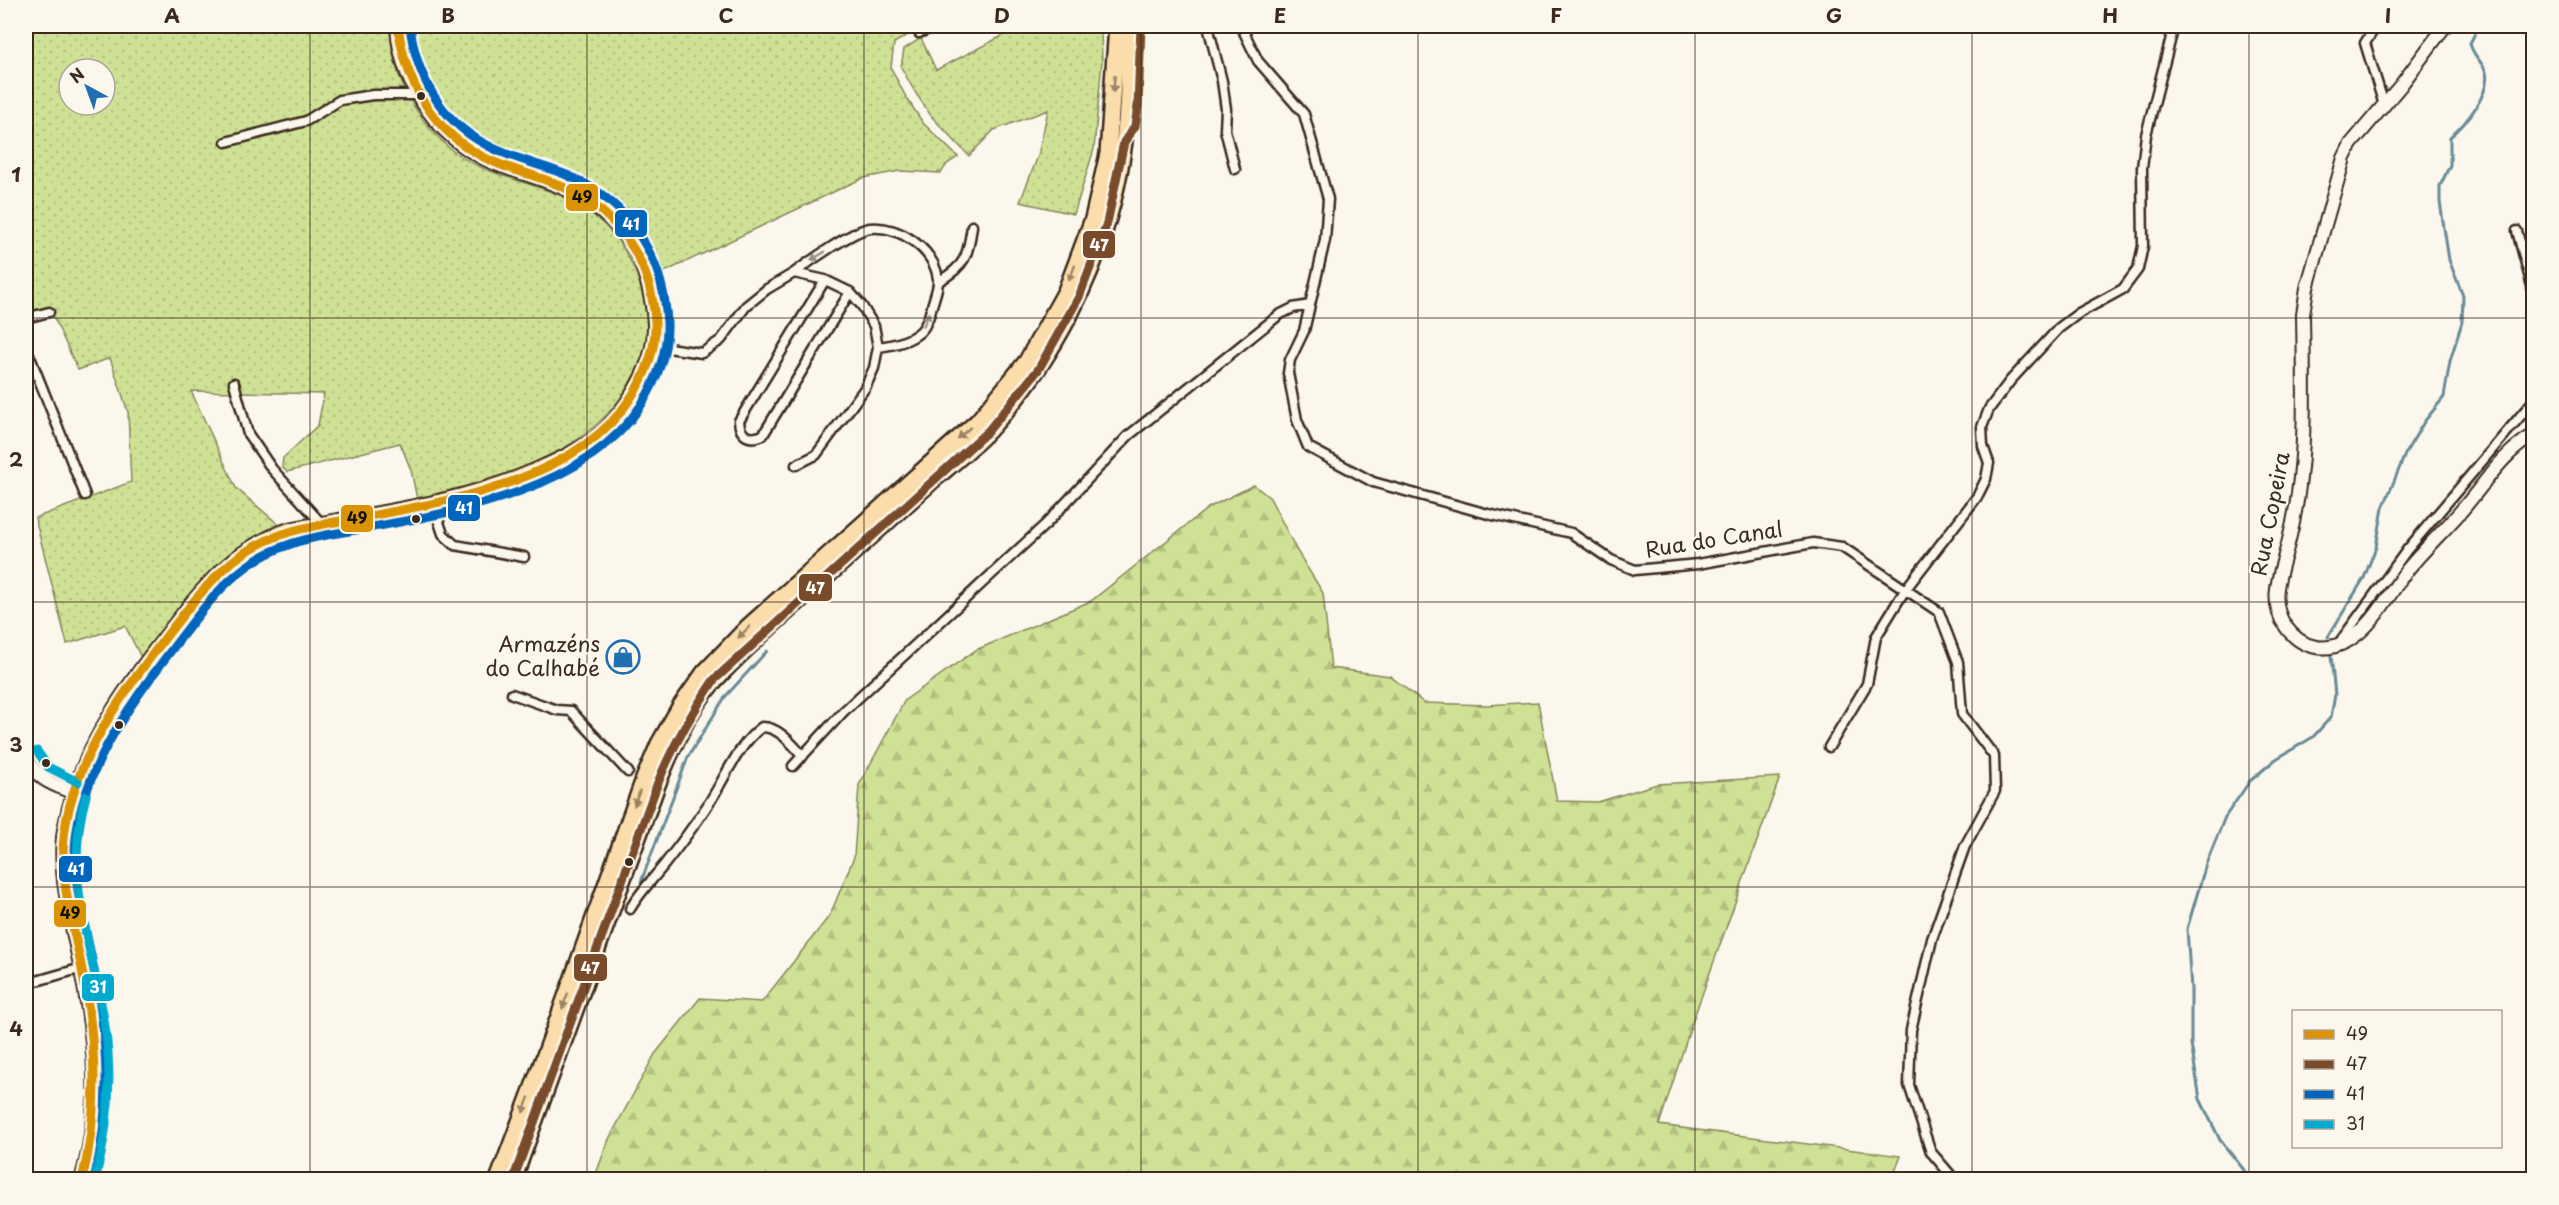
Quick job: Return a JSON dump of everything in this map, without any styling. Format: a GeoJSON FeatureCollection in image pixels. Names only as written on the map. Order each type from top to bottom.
{"type":"FeatureCollection","features":[{"type":"Feature","properties":{"kind":"highway"},"geometry":{"type":"LineString","coordinates":[[498,1179],[551,1040],[644,780],[659,744],[680,707],[705,673],[750,626],[978,421],[1027,361],[1066,291],[1093,219],[1108,154],[1118,26]]}},
{"type":"Feature","properties":{"kind":"highway"},"geometry":{"type":"LineString","coordinates":[[513,1179],[657,785],[671,750],[690,715],[714,680],[759,637],[988,431],[1038,370],[1059,335],[1079,297],[1107,223],[1119,172],[1127,116],[1130,26]]}},
{"type":"Feature","properties":{"kind":"main road"},"geometry":{"type":"LineString","coordinates":[[82,1179],[89,1158],[96,1089],[96,1053],[69,908],[64,856],[65,827],[81,771],[122,698],[159,646],[214,577],[237,556],[269,537],[289,530],[433,504],[504,484],[587,444],[604,430],[629,402],[645,374],[655,346],[655,321],[645,264],[633,243],[598,207],[574,191],[497,164],[453,138],[418,95],[405,66],[398,26]]}},
{"type":"Feature","properties":{"kind":"main road","name":"Rua Copeira"},"geometry":{"type":"LineString","coordinates":[[2445,26],[2351,144],[2344,158],[2307,288],[2303,314],[2302,471],[2292,529],[2274,596],[2283,622],[2294,638],[2306,645],[2323,649],[2359,633],[2405,573],[2464,508],[2498,465],[2515,448],[2534,435]]}},
{"type":"Feature","properties":{"kind":"main road"},"geometry":{"type":"LineString","coordinates":[[26,756],[32,771],[41,778],[74,793]]}},
{"type":"Feature","properties":{"kind":"street"},"geometry":{"type":"LineString","coordinates":[[919,33],[936,26]]}},
{"type":"Feature","properties":{"kind":"street"},"geometry":{"type":"LineString","coordinates":[[1208,26],[1222,81],[1226,109],[1225,130],[1235,170]]}},
{"type":"Feature","properties":{"kind":"street","name":"Rua do Canal"},"geometry":{"type":"LineString","coordinates":[[1241,26],[1258,61],[1304,114],[1328,199],[1325,240],[1304,332],[1290,360],[1288,373],[1297,420],[1308,447],[1373,482],[1488,514],[1570,533],[1611,560],[1635,570],[1698,564],[1814,543],[1842,547],[1939,612],[1958,662],[1962,714],[1994,756],[1995,791],[1965,846],[1935,928],[1911,1030],[1909,1085],[1931,1152],[1955,1179]]}},
{"type":"Feature","properties":{"kind":"street"},"geometry":{"type":"LineString","coordinates":[[1828,747],[1867,684],[1876,637],[1905,590],[1977,497],[1986,479],[1989,463],[1983,446],[1982,427],[1989,409],[2010,381],[2059,328],[2079,313],[2123,289],[2138,269],[2144,246],[2142,168],[2146,135],[2174,26]]}},
{"type":"Feature","properties":{"kind":"street"},"geometry":{"type":"LineString","coordinates":[[2376,26],[2365,43],[2384,105]]}},
{"type":"Feature","properties":{"kind":"street"},"geometry":{"type":"LineString","coordinates":[[2525,26],[2534,40]]}},
{"type":"Feature","properties":{"kind":"street"},"geometry":{"type":"LineString","coordinates":[[226,142],[306,121],[340,99],[373,95],[418,95]]}},
{"type":"Feature","properties":{"kind":"street"},"geometry":{"type":"LineString","coordinates":[[939,281],[957,271],[962,264],[967,254],[972,226]]}},
{"type":"Feature","properties":{"kind":"street"},"geometry":{"type":"LineString","coordinates":[[655,346],[702,353],[721,340],[746,306],[767,289],[794,273],[814,257],[868,228],[900,233],[919,245],[936,270],[939,281],[923,330],[910,339],[878,347]]}},
{"type":"Feature","properties":{"kind":"street"},"geometry":{"type":"LineString","coordinates":[[2517,231],[2532,286],[2534,303]]}},
{"type":"Feature","properties":{"kind":"street"},"geometry":{"type":"LineString","coordinates":[[794,273],[825,280],[850,292],[874,326],[878,347],[874,368],[865,388],[816,455],[796,465]]}},
{"type":"Feature","properties":{"kind":"street"},"geometry":{"type":"LineString","coordinates":[[825,280],[739,421],[740,430],[745,437],[754,439],[763,435],[850,292]]}},
{"type":"Feature","properties":{"kind":"street"},"geometry":{"type":"LineString","coordinates":[[793,766],[844,711],[1046,524],[1128,436],[1279,315],[1293,308],[1310,305]]}},
{"type":"Feature","properties":{"kind":"street"},"geometry":{"type":"LineString","coordinates":[[26,318],[50,312]]}},
{"type":"Feature","properties":{"kind":"street"},"geometry":{"type":"LineString","coordinates":[[26,347],[85,495]]}},
{"type":"Feature","properties":{"kind":"street"},"geometry":{"type":"LineString","coordinates":[[234,383],[248,434],[272,468],[322,524]]}},
{"type":"Feature","properties":{"kind":"street"},"geometry":{"type":"LineString","coordinates":[[2338,644],[2407,550],[2534,400]]}},
{"type":"Feature","properties":{"kind":"street"},"geometry":{"type":"LineString","coordinates":[[433,504],[443,534],[455,545],[524,557]]}},
{"type":"Feature","properties":{"kind":"street"},"geometry":{"type":"LineString","coordinates":[[512,694],[557,710],[571,711],[628,772]]}},
{"type":"Feature","properties":{"kind":"street"},"geometry":{"type":"LineString","coordinates":[[630,909],[644,887],[666,862],[706,807],[740,752],[758,730],[766,726],[771,728],[786,738],[802,756]]}},
{"type":"Feature","properties":{"kind":"street"},"geometry":{"type":"LineString","coordinates":[[26,984],[82,968]]}},
{"type":"Feature","properties":{"kind":"green space"},"geometry":{"type":"Polygon","coordinates":[[[26,26],[390,26],[399,76],[413,106],[434,132],[446,145],[479,167],[557,194],[575,203],[603,223],[628,255],[634,267],[645,306],[647,328],[645,347],[629,384],[611,410],[589,431],[564,448],[536,462],[477,483],[417,499],[411,470],[400,443],[287,472],[282,467],[283,458],[318,425],[324,394],[191,391],[236,488],[278,524],[233,550],[209,572],[142,659],[125,626],[67,644],[35,518],[131,482],[128,412],[110,358],[78,370],[49,307],[26,312],[26,26]]]}},
{"type":"Feature","properties":{"kind":"green space"},"geometry":{"type":"Polygon","coordinates":[[[407,26],[924,26],[894,43],[891,68],[923,123],[958,157],[947,164],[941,173],[900,171],[863,178],[656,276],[646,247],[628,222],[605,201],[567,178],[481,145],[452,124],[429,95],[421,79],[409,44],[407,26]]]}},
{"type":"Feature","properties":{"kind":"green space"},"geometry":{"type":"Polygon","coordinates":[[[1007,26],[1047,26],[1047,33],[1101,29],[1102,61],[1094,149],[1074,214],[1020,202],[1038,156],[1048,110],[994,130],[969,156],[932,117],[901,67],[904,49],[921,38],[936,70],[1006,34],[1007,26]]]}},
{"type":"Feature","properties":{"kind":"green space"},"geometry":{"type":"Polygon","coordinates":[[[1254,485],[1270,498],[1297,551],[1323,593],[1331,668],[1390,676],[1424,703],[1487,705],[1538,702],[1557,801],[1598,802],[1657,784],[1780,777],[1693,1020],[1659,1125],[1901,1156],[1892,1179],[594,1179],[609,1139],[655,1054],[700,998],[762,1002],[830,915],[854,857],[859,785],[905,700],[976,650],[1091,601],[1208,508],[1254,485]]]}},
{"type":"Feature","properties":{"kind":"waterway"},"geometry":{"type":"LineString","coordinates":[[2328,637],[2364,578],[2376,547],[2383,508],[2406,452],[2424,422],[2444,397],[2450,361],[2462,322],[2463,296],[2449,260],[2440,202],[2440,186],[2450,165],[2450,137],[2476,108],[2485,89],[2486,72],[2470,43],[2479,26]]}},
{"type":"Feature","properties":{"kind":"waterway"},"geometry":{"type":"LineString","coordinates":[[641,882],[688,757],[725,697],[767,651]]}},
{"type":"Feature","properties":{"kind":"waterway"},"geometry":{"type":"LineString","coordinates":[[2252,1180],[2220,1140],[2200,1099],[2191,1044],[2191,989],[2187,929],[2206,864],[2225,817],[2250,781],[2276,759],[2313,737],[2331,717],[2335,695],[2331,656]]}},
{"type":"Feature","properties":{"kind":"transit line","name":"49"},"geometry":{"type":"LineString","coordinates":[[82,1180],[92,1127],[93,1049],[87,996],[65,886],[63,858],[65,827],[72,796],[83,767],[113,710],[168,634],[199,596],[224,569],[249,550],[265,541],[315,525],[370,516],[477,493],[548,467],[580,448],[608,426],[635,391],[645,373],[654,344],[655,323],[646,276],[625,236],[593,204],[573,192],[503,166],[459,142],[433,114],[413,82],[401,46],[398,26]]}},
{"type":"Feature","properties":{"kind":"transit line","name":"41"},"geometry":{"type":"LineString","coordinates":[[94,1180],[104,1127],[105,1049],[99,996],[77,886],[75,858],[77,829],[94,773],[107,746],[139,695],[211,600],[228,582],[253,562],[268,553],[301,541],[445,513],[520,491],[555,476],[588,458],[617,435],[646,397],[663,356],[667,323],[659,276],[639,235],[626,217],[590,187],[569,176],[495,149],[469,134],[455,122],[443,109],[425,79],[418,62],[410,26]]}},
{"type":"Feature","properties":{"kind":"transit line","name":"47"},"geometry":{"type":"LineString","coordinates":[[513,1180],[657,785],[690,718],[714,680],[988,431],[1038,370],[1079,297],[1107,223],[1124,142],[1135,126],[1141,26]]}},
{"type":"Feature","properties":{"kind":"transit line","name":"31"},"geometry":{"type":"LineString","coordinates":[[37,751],[48,767],[78,782]]}},
{"type":"Feature","properties":{"kind":"transit line","name":"31"},"geometry":{"type":"LineString","coordinates":[[86,796],[79,830],[77,863],[79,894],[104,1020],[109,1069],[107,1117],[95,1180]]}},
{"type":"Feature","properties":{"kind":"place","name":"Armazéns do Calhabé"},"geometry":{"type":"Point","coordinates":[623,657]}}]}
